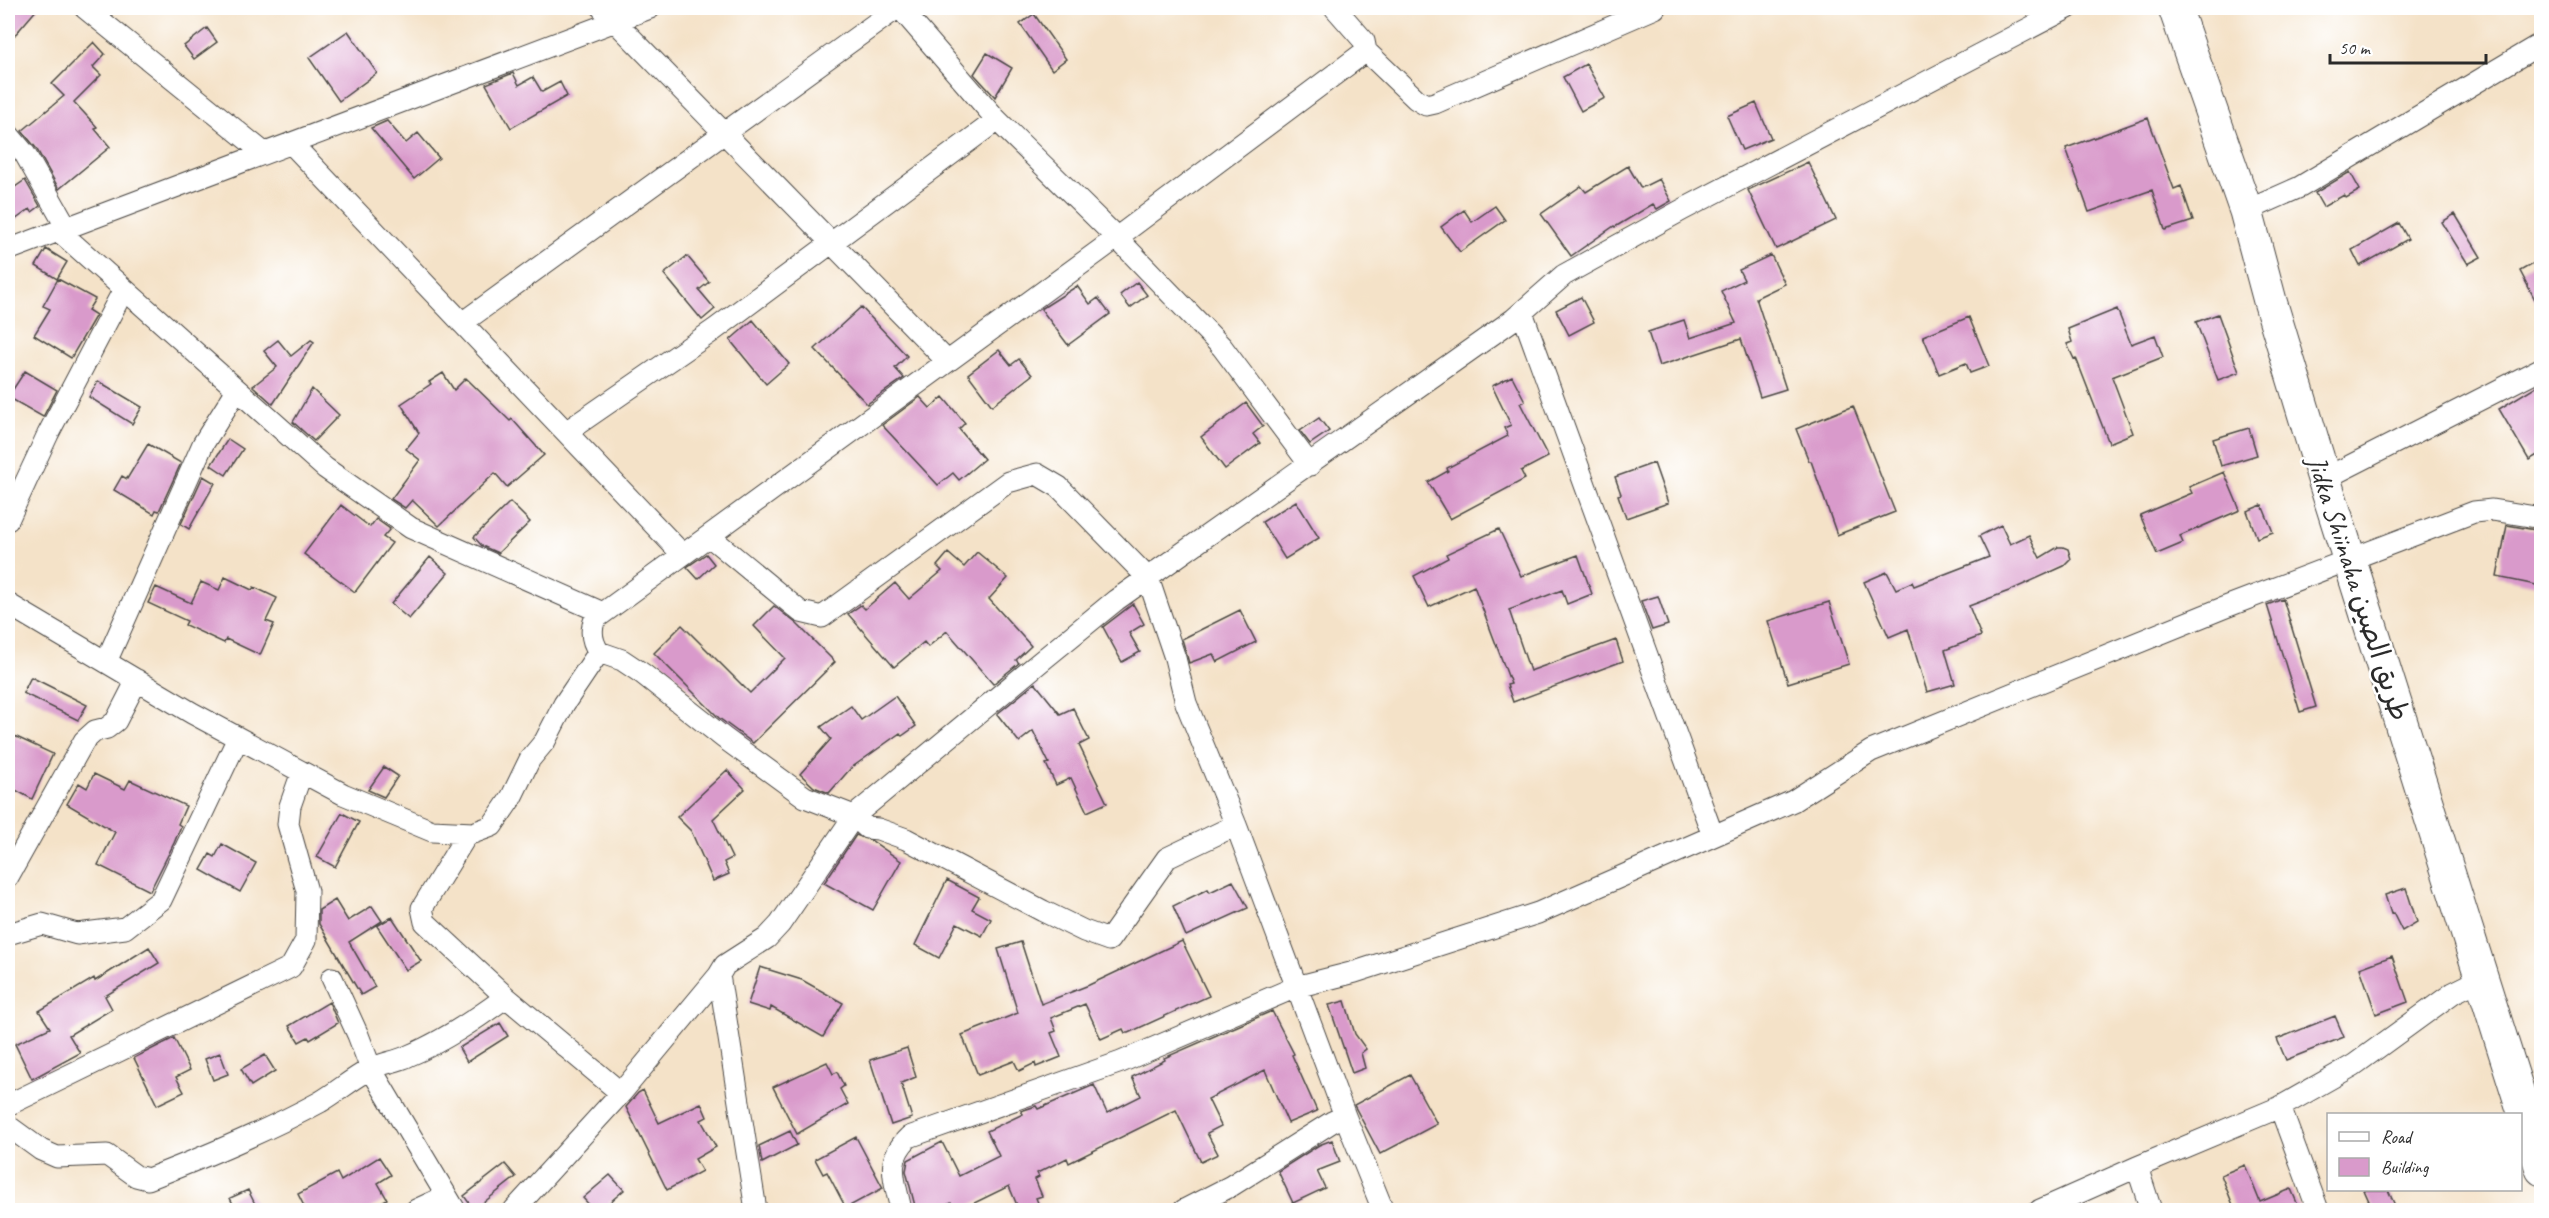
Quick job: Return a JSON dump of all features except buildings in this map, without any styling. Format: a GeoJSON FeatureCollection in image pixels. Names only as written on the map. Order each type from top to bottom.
{"type":"FeatureCollection","features":[{"type":"Feature","properties":{"kind":"main road","name":"Jidka Shiinaha طريق الصين"},"geometry":{"type":"LineString","coordinates":[[2175,8],[2246,211],[2270,301],[2325,479],[2540,1162]]}},
{"type":"Feature","properties":{"kind":"street"},"geometry":{"type":"LineString","coordinates":[[85,8],[264,153]]}},
{"type":"Feature","properties":{"kind":"street"},"geometry":{"type":"LineString","coordinates":[[8,250],[291,143],[607,14],[650,8]]}},
{"type":"Feature","properties":{"kind":"street"},"geometry":{"type":"LineString","coordinates":[[462,323],[899,8],[998,120],[1117,238],[1222,347],[1310,465]]}},
{"type":"Feature","properties":{"kind":"street"},"geometry":{"type":"LineString","coordinates":[[1335,8],[1364,41],[1366,51],[1416,99],[1426,105],[1655,8]]}},
{"type":"Feature","properties":{"kind":"street"},"geometry":{"type":"LineString","coordinates":[[514,1210],[621,1093],[725,965],[766,938],[780,924],[854,816],[1116,600],[1310,465],[1522,312],[1564,275],[2068,8]]}},
{"type":"Feature","properties":{"kind":"street"},"geometry":{"type":"LineString","coordinates":[[607,14],[947,362]]}},
{"type":"Feature","properties":{"kind":"street"},"geometry":{"type":"LineString","coordinates":[[2246,211],[2300,187],[2541,43]]}},
{"type":"Feature","properties":{"kind":"street"},"geometry":{"type":"LineString","coordinates":[[1236,825],[1167,858],[1109,940],[1043,912],[906,839],[878,829],[867,828],[854,816],[805,797],[724,738],[643,674],[622,660],[599,652],[594,644],[592,626],[595,619],[603,613],[1117,238],[1366,51]]}},
{"type":"Feature","properties":{"kind":"street"},"geometry":{"type":"LineString","coordinates":[[566,432],[714,330],[998,120]]}},
{"type":"Feature","properties":{"kind":"street"},"geometry":{"type":"LineString","coordinates":[[8,134],[25,154],[63,229],[124,289],[325,468],[411,528],[603,613]]}},
{"type":"Feature","properties":{"kind":"street"},"geometry":{"type":"LineString","coordinates":[[291,143],[683,555]]}},
{"type":"Feature","properties":{"kind":"street"},"geometry":{"type":"LineString","coordinates":[[8,520],[48,434],[124,289]]}},
{"type":"Feature","properties":{"kind":"street"},"geometry":{"type":"LineString","coordinates":[[1522,312],[1713,836]]}},
{"type":"Feature","properties":{"kind":"street"},"geometry":{"type":"LineString","coordinates":[[2325,479],[2541,368]]}},
{"type":"Feature","properties":{"kind":"street"},"geometry":{"type":"LineString","coordinates":[[106,662],[203,444],[237,390]]}},
{"type":"Feature","properties":{"kind":"street"},"geometry":{"type":"LineString","coordinates":[[709,536],[801,612],[822,617],[1008,482],[1037,474],[1059,487],[1148,578],[1175,658],[1186,703],[1236,825],[1383,1210]]}},
{"type":"Feature","properties":{"kind":"street"},"geometry":{"type":"LineString","coordinates":[[901,1210],[892,1166],[897,1149],[909,1137],[1121,1062],[1296,987],[1355,972],[1538,913],[1793,801],[1871,751],[2223,608],[2474,512],[2492,510],[2541,518]]}},
{"type":"Feature","properties":{"kind":"street"},"geometry":{"type":"LineString","coordinates":[[8,604],[238,738],[343,794],[432,831],[468,833],[492,826],[511,798],[530,759],[545,741],[564,704],[599,652]]}},
{"type":"Feature","properties":{"kind":"street"},"geometry":{"type":"LineString","coordinates":[[8,877],[84,741],[95,731],[107,728],[116,721],[137,680]]}},
{"type":"Feature","properties":{"kind":"street"},"geometry":{"type":"LineString","coordinates":[[8,934],[42,924],[77,934],[125,928],[161,900],[238,738]]}},
{"type":"Feature","properties":{"kind":"street"},"geometry":{"type":"LineString","coordinates":[[8,1106],[291,967],[306,940],[307,891],[288,824],[290,806],[302,771]]}},
{"type":"Feature","properties":{"kind":"street"},"geometry":{"type":"LineString","coordinates":[[468,833],[422,908],[425,922],[506,997],[621,1093]]}},
{"type":"Feature","properties":{"kind":"street"},"geometry":{"type":"LineString","coordinates":[[719,975],[756,1210]]}},
{"type":"Feature","properties":{"kind":"street"},"geometry":{"type":"LineString","coordinates":[[332,978],[371,1069],[451,1203],[416,1210]]}},
{"type":"Feature","properties":{"kind":"street"},"geometry":{"type":"LineString","coordinates":[[2040,1210],[2280,1107],[2354,1065],[2453,993],[2481,979]]}},
{"type":"Feature","properties":{"kind":"street"},"geometry":{"type":"LineString","coordinates":[[8,1126],[41,1150],[57,1157],[106,1155],[136,1176],[148,1179],[224,1149],[276,1125],[322,1101],[371,1069],[407,1057],[442,1040],[475,1020],[506,997]]}},
{"type":"Feature","properties":{"kind":"street"},"geometry":{"type":"LineString","coordinates":[[2280,1107],[2318,1210]]}},
{"type":"Feature","properties":{"kind":"street"},"geometry":{"type":"LineString","coordinates":[[1184,1210],[1231,1186],[1332,1122],[1346,1116]]}},
{"type":"Feature","properties":{"kind":"street"},"geometry":{"type":"LineString","coordinates":[[2137,1167],[2151,1210]]}}]}
